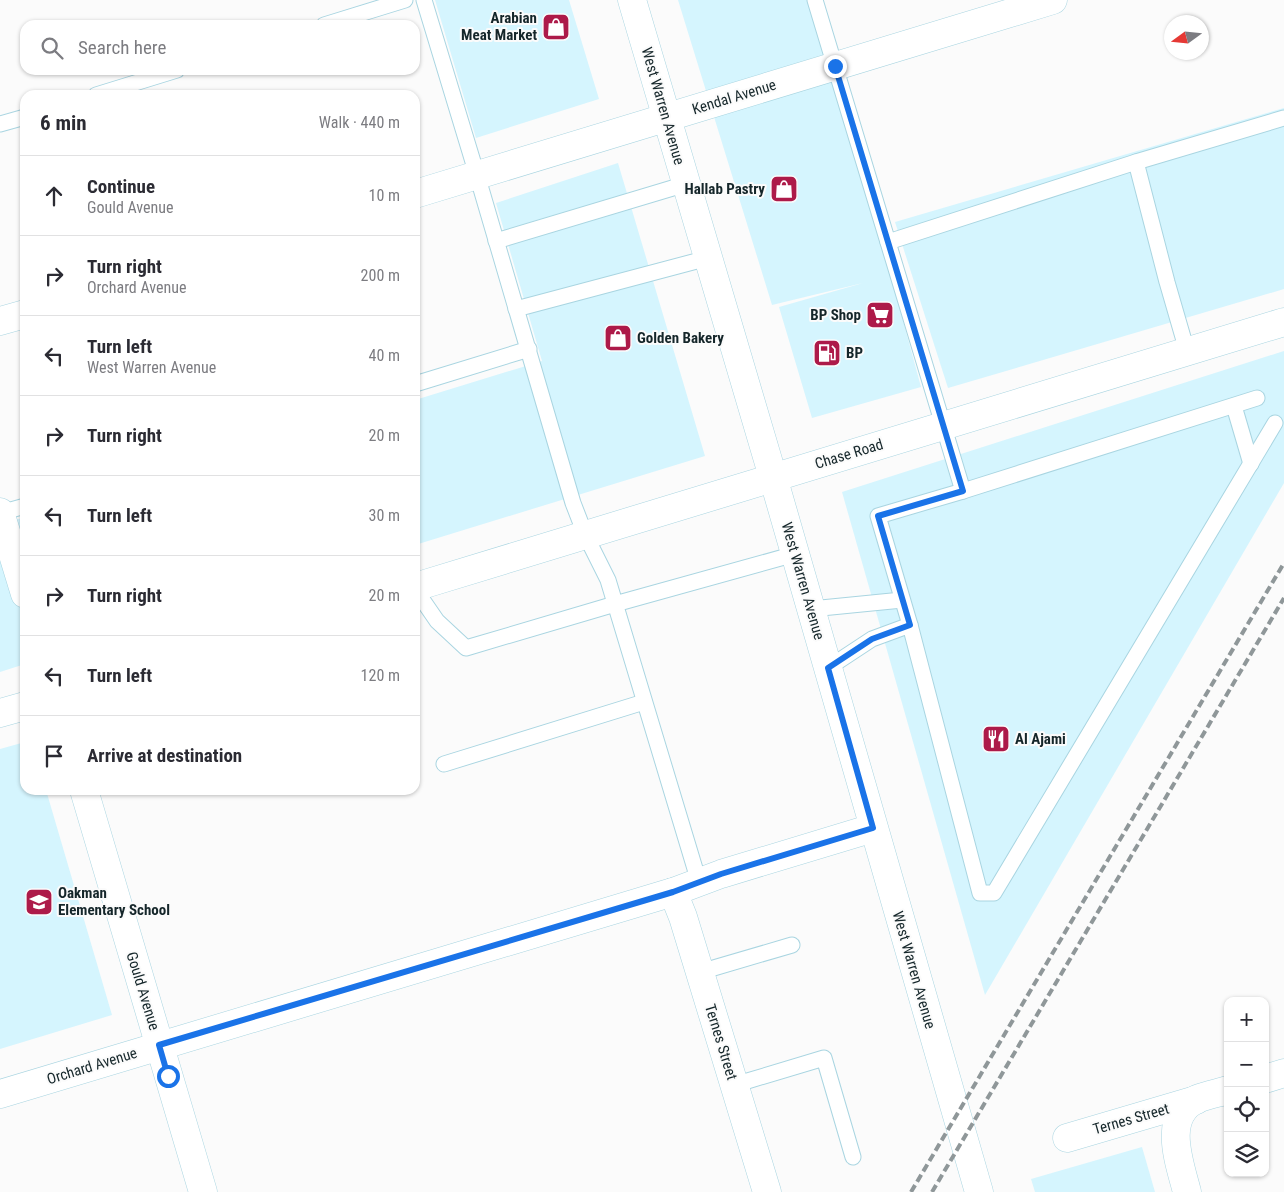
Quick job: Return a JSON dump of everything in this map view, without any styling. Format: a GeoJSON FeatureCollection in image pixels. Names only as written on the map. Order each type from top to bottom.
{"type":"FeatureCollection","features":[{"type":"Feature","properties":{"kind":"street","name":"West Warren Avenue"},"geometry":{"type":"LineString","coordinates":[[632,0],[773,477],[979,1192]]}},
{"type":"Feature","properties":{"kind":"street","name":"Kendal Avenue"},"geometry":{"type":"LineString","coordinates":[[420,192],[1053,0]]}},
{"type":"Feature","properties":{"kind":"street"},"geometry":{"type":"LineString","coordinates":[[0,321],[20,315]]}},
{"type":"Feature","properties":{"kind":"street","name":"Chase Road"},"geometry":{"type":"LineString","coordinates":[[420,586],[585,534],[1284,322]]}},
{"type":"Feature","properties":{"kind":"street"},"geometry":{"type":"LineString","coordinates":[[0,513],[20,578]]}},
{"type":"Feature","properties":{"kind":"street"},"geometry":{"type":"LineString","coordinates":[[0,714],[20,708]]}},
{"type":"Feature","properties":{"kind":"street","name":"Gould Avenue"},"geometry":{"type":"LineString","coordinates":[[85,795],[203,1192]]}},
{"type":"Feature","properties":{"kind":"street","name":"Orchard Avenue"},"geometry":{"type":"LineString","coordinates":[[0,1094],[673,892],[699,882],[873,828]]}},
{"type":"Feature","properties":{"kind":"street","name":"Ternes Street"},"geometry":{"type":"LineString","coordinates":[[673,892],[683,917],[767,1192]]}},
{"type":"Feature","properties":{"kind":"street"},"geometry":{"type":"LineString","coordinates":[[1269,1078],[1284,1073]]}},
{"type":"Feature","properties":{"kind":"street","name":"Ternes Street"},"geometry":{"type":"LineString","coordinates":[[1067,1138],[1224,1091]]}},
{"type":"Feature","properties":{"kind":"street","name":"Ternes Street"},"geometry":{"type":"LineString","coordinates":[[1187,1192],[1176,1151],[1175,1130],[1182,1113],[1196,1100]]}},
{"type":"Feature","properties":{"kind":"lane"},"geometry":{"type":"LineString","coordinates":[[340,20],[405,0]]}},
{"type":"Feature","properties":{"kind":"lane"},"geometry":{"type":"LineString","coordinates":[[424,0],[574,503],[585,534],[608,580],[699,882]]}},
{"type":"Feature","properties":{"kind":"lane"},"geometry":{"type":"LineString","coordinates":[[815,0],[963,491]]}},
{"type":"Feature","properties":{"kind":"lane"},"geometry":{"type":"LineString","coordinates":[[112,90],[161,75]]}},
{"type":"Feature","properties":{"kind":"lane"},"geometry":{"type":"LineString","coordinates":[[0,124],[20,118]]}},
{"type":"Feature","properties":{"kind":"lane"},"geometry":{"type":"LineString","coordinates":[[888,242],[1136,162],[1284,118]]}},
{"type":"Feature","properties":{"kind":"lane"},"geometry":{"type":"LineString","coordinates":[[1136,162],[1187,351]]}},
{"type":"Feature","properties":{"kind":"lane"},"geometry":{"type":"LineString","coordinates":[[496,240],[686,184]]}},
{"type":"Feature","properties":{"kind":"lane"},"geometry":{"type":"LineString","coordinates":[[516,309],[708,258]]}},
{"type":"Feature","properties":{"kind":"lane"},"geometry":{"type":"LineString","coordinates":[[420,382],[528,349]]}},
{"type":"Feature","properties":{"kind":"lane"},"geometry":{"type":"LineString","coordinates":[[1257,398],[878,516],[910,625],[980,892],[994,893],[1275,423]]}},
{"type":"Feature","properties":{"kind":"lane"},"geometry":{"type":"LineString","coordinates":[[1234,406],[1252,464]]}},
{"type":"Feature","properties":{"kind":"lane"},"geometry":{"type":"LineString","coordinates":[[0,513],[20,507]]}},
{"type":"Feature","properties":{"kind":"lane"},"geometry":{"type":"LineString","coordinates":[[420,596],[437,621],[466,648],[795,554]]}},
{"type":"Feature","properties":{"kind":"lane"},"geometry":{"type":"LineString","coordinates":[[811,609],[902,600]]}},
{"type":"Feature","properties":{"kind":"lane"},"geometry":{"type":"LineString","coordinates":[[828,668],[872,639],[910,625]]}},
{"type":"Feature","properties":{"kind":"lane"},"geometry":{"type":"LineString","coordinates":[[444,764],[644,702]]}},
{"type":"Feature","properties":{"kind":"lane"},"geometry":{"type":"LineString","coordinates":[[700,972],[792,944]]}},
{"type":"Feature","properties":{"kind":"lane"},"geometry":{"type":"LineString","coordinates":[[734,1084],[824,1058],[853,1157]]}},
{"type":"Feature","properties":{"kind":"shaded area"},"geometry":{"type":"Polygon","coordinates":[[[435,0],[569,0],[599,99],[476,138],[435,0]]]}},
{"type":"Feature","properties":{"kind":"shaded area"},"geometry":{"type":"Polygon","coordinates":[[[678,0],[812,0],[921,387],[812,418],[779,307],[863,283],[772,305],[678,0]]]}},
{"type":"Feature","properties":{"kind":"shaded area"},"geometry":{"type":"Polygon","coordinates":[[[1284,108],[1284,289],[948,388],[895,222],[1284,108]]]}},
{"type":"Feature","properties":{"kind":"shaded area"},"geometry":{"type":"Polygon","coordinates":[[[618,163],[705,456],[420,543],[420,398],[542,361],[496,203],[618,163]]]}},
{"type":"Feature","properties":{"kind":"shaded area"},"geometry":{"type":"Polygon","coordinates":[[[1284,351],[1284,483],[985,995],[842,492],[1284,351]]]}},
{"type":"Feature","properties":{"kind":"shaded area"},"geometry":{"type":"Polygon","coordinates":[[[20,519],[20,666],[0,672],[0,525],[20,519]]]}},
{"type":"Feature","properties":{"kind":"shaded area","name":"Oakman Elementary School"},"geometry":{"type":"Polygon","coordinates":[[[20,743],[20,795],[47,795],[112,1015],[0,1049],[0,749],[20,743]]]}},
{"type":"Feature","properties":{"kind":"shaded area"},"geometry":{"type":"Polygon","coordinates":[[[1142,1147],[1155,1192],[1035,1192],[1031,1179],[1142,1147]]]}},
{"type":"Feature","properties":{"kind":"railway"},"geometry":{"type":"LineString","coordinates":[[911,1192],[1284,563]]}},
{"type":"Feature","properties":{"kind":"railway"},"geometry":{"type":"LineString","coordinates":[[932,1192],[1284,598]]}},
{"type":"Feature","properties":{"kind":"place","name":"Arabian Meat Market"},"geometry":{"type":"Point","coordinates":[556,27]}},
{"type":"Feature","properties":{"kind":"place","name":"Hallab Pastry"},"geometry":{"type":"Point","coordinates":[784,189]}},
{"type":"Feature","properties":{"kind":"place","name":"BP Shop"},"geometry":{"type":"Point","coordinates":[880,315]}},
{"type":"Feature","properties":{"kind":"place","name":"Golden Bakery"},"geometry":{"type":"Point","coordinates":[618,338]}},
{"type":"Feature","properties":{"kind":"place","name":"BP"},"geometry":{"type":"Point","coordinates":[827,353]}},
{"type":"Feature","properties":{"kind":"place","name":"Al Ajami"},"geometry":{"type":"Point","coordinates":[996,739]}},
{"type":"Feature","properties":{"kind":"place","name":"Oakman Elementary School"},"geometry":{"type":"Point","coordinates":[39,902]}},
{"type":"Feature","properties":{"kind":"route"},"geometry":{"type":"LineString","coordinates":[[168,1076],[159,1045],[673,892],[721,874],[873,828],[828,668],[872,639],[910,625],[878,516],[963,491],[835,66]]}}]}
